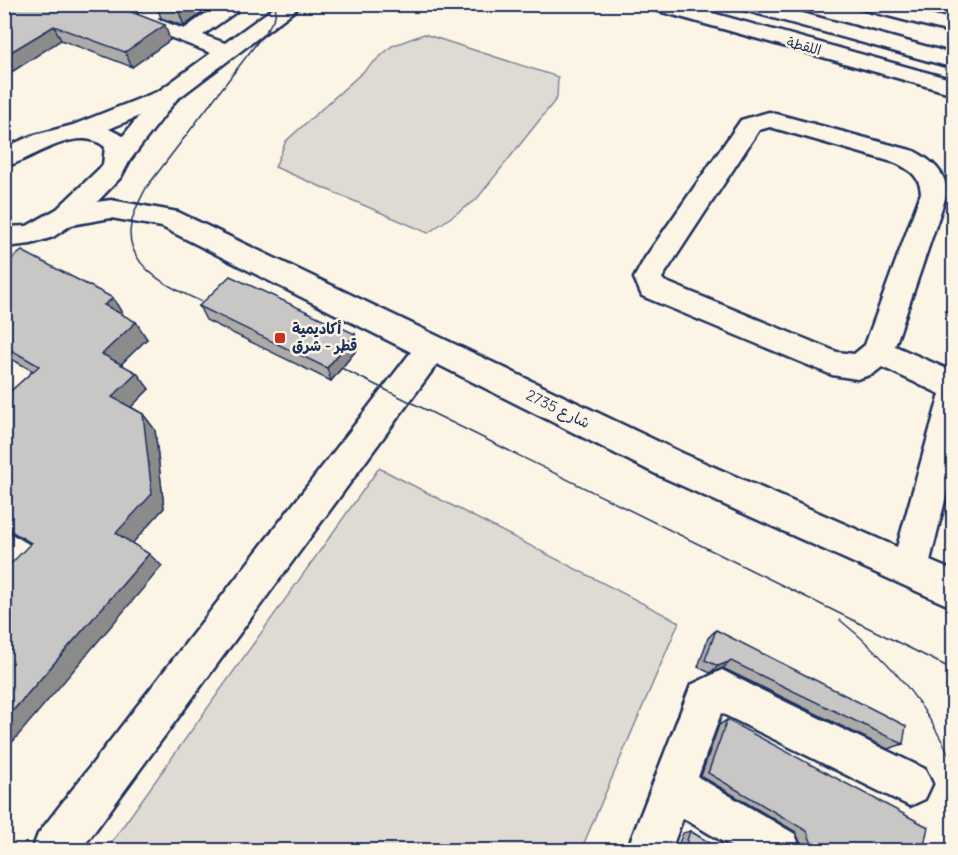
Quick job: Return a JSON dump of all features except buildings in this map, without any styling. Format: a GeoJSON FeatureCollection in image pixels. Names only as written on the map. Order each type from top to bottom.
{"type":"FeatureCollection","features":[{"type":"Feature","properties":{"kind":"street"},"geometry":{"type":"LineString","coordinates":[[165,4],[143,20],[226,51]]}},
{"type":"Feature","properties":{"kind":"street"},"geometry":{"type":"LineString","coordinates":[[186,37],[229,8],[229,4]]}},
{"type":"Feature","properties":{"kind":"street"},"geometry":{"type":"LineString","coordinates":[[4,159],[56,136],[81,131],[168,95],[226,51],[264,15],[293,4]]}},
{"type":"Feature","properties":{"kind":"street","name":"اللقطة"},"geometry":{"type":"LineString","coordinates":[[655,4],[954,87]]}},
{"type":"Feature","properties":{"kind":"street","name":"اللقطة"},"geometry":{"type":"LineString","coordinates":[[744,4],[954,61]]}},
{"type":"Feature","properties":{"kind":"street"},"geometry":{"type":"LineString","coordinates":[[864,4],[954,27]]}},
{"type":"Feature","properties":{"kind":"street"},"geometry":{"type":"LineString","coordinates":[[4,237],[30,235],[66,217],[125,174],[168,95]]}},
{"type":"Feature","properties":{"kind":"street"},"geometry":{"type":"LineString","coordinates":[[778,120],[893,153],[916,162],[932,177],[934,193],[878,352],[863,366],[852,367],[832,363],[652,288],[648,278],[655,265],[750,125],[755,121],[778,120]]}},
{"type":"Feature","properties":{"kind":"street","name":"شارع 2735"},"geometry":{"type":"LineString","coordinates":[[81,131],[106,135],[117,145],[125,174],[168,219]]}},
{"type":"Feature","properties":{"kind":"street","name":"شارع 2735"},"geometry":{"type":"LineString","coordinates":[[66,217],[111,209],[168,219],[670,464],[954,590]]}},
{"type":"Feature","properties":{"kind":"street"},"geometry":{"type":"LineString","coordinates":[[54,850],[390,401],[433,347]]}},
{"type":"Feature","properties":{"kind":"street"},"geometry":{"type":"LineString","coordinates":[[878,352],[954,386]]}},
{"type":"Feature","properties":{"kind":"street"},"geometry":{"type":"LineString","coordinates":[[909,570],[954,397]]}},
{"type":"Feature","properties":{"kind":"street"},"geometry":{"type":"LineString","coordinates":[[649,850],[705,699],[722,690],[742,703],[910,784]]}},
{"type":"Feature","properties":{"kind":"street"},"geometry":{"type":"LineString","coordinates":[[673,787],[779,850]]}},
{"type":"Feature","properties":{"kind":"shaded area"},"geometry":{"type":"Polygon","coordinates":[[[424,34],[558,77],[557,98],[476,200],[428,233],[275,167],[286,141],[392,46],[424,34]]]}},
{"type":"Feature","properties":{"kind":"shaded area"},"geometry":{"type":"Polygon","coordinates":[[[379,468],[679,622],[581,850],[106,850],[379,468]]]}},
{"type":"Feature","properties":{"kind":"tram line"},"geometry":{"type":"LineString","coordinates":[[218,309],[176,290],[149,272],[132,247],[130,232],[132,220],[146,188],[269,27],[275,16],[276,4]]}},
{"type":"Feature","properties":{"kind":"tram line"},"geometry":{"type":"LineString","coordinates":[[327,361],[954,670]]}},
{"type":"Feature","properties":{"kind":"tram line"},"geometry":{"type":"LineString","coordinates":[[840,620],[892,668],[920,704],[944,744],[954,766]]}},
{"type":"Feature","properties":{"kind":"place","name":"أكاديمية قطر - شرق"},"geometry":{"type":"Point","coordinates":[280,338]}}]}
